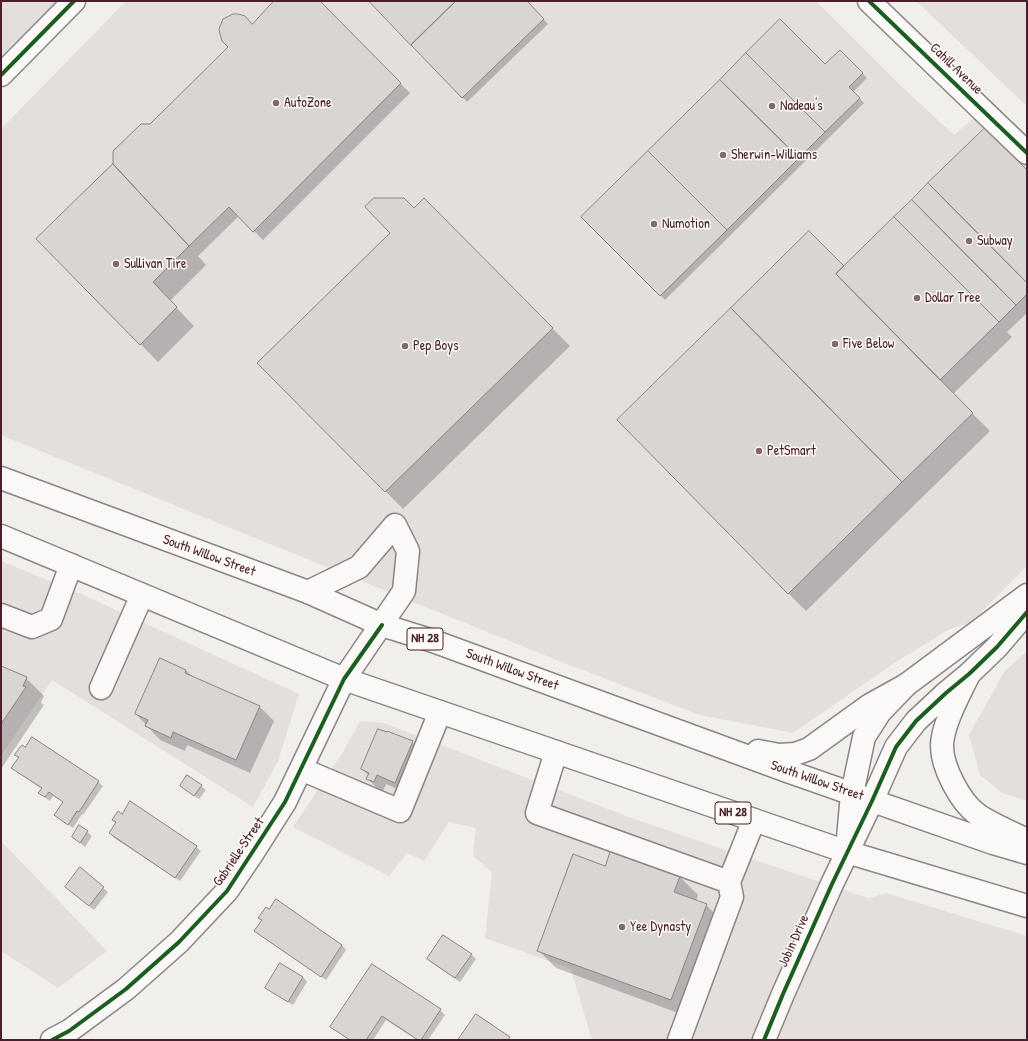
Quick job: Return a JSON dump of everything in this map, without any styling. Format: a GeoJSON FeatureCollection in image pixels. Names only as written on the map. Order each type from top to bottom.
{"type":"FeatureCollection","features":[{"type":"Feature","properties":{"kind":"main road"},"geometry":{"type":"LineString","coordinates":[[1,75],[74,1]]}},
{"type":"Feature","properties":{"kind":"main road","name":"Cahill Avenue"},"geometry":{"type":"LineString","coordinates":[[869,1],[1027,152]]}},
{"type":"Feature","properties":{"kind":"main road","name":"South Willow Street"},"geometry":{"type":"LineString","coordinates":[[1,478],[308,592],[382,625],[433,641],[704,741],[862,797],[993,843],[1027,853]]}},
{"type":"Feature","properties":{"kind":"main road","name":"Gabrielle Street"},"geometry":{"type":"LineString","coordinates":[[52,1040],[69,1031],[126,989],[179,942],[227,891],[285,802],[344,679],[404,591],[408,551],[395,524],[359,567],[308,592]]}},
{"type":"Feature","properties":{"kind":"main road","name":"NH 28"},"geometry":{"type":"LineString","coordinates":[[1,536],[344,679],[847,852],[1027,906]]}},
{"type":"Feature","properties":{"kind":"main road"},"geometry":{"type":"LineString","coordinates":[[1,615],[32,628],[51,619],[70,566]]}},
{"type":"Feature","properties":{"kind":"main road"},"geometry":{"type":"LineString","coordinates":[[101,688],[142,595]]}},
{"type":"Feature","properties":{"kind":"main road"},"geometry":{"type":"LineString","coordinates":[[704,741],[779,755],[794,754],[809,749],[870,705],[906,685],[1027,595]]}},
{"type":"Feature","properties":{"kind":"main road"},"geometry":{"type":"LineString","coordinates":[[862,797],[912,726],[997,647],[1027,612]]}},
{"type":"Feature","properties":{"kind":"main road"},"geometry":{"type":"LineString","coordinates":[[969,674],[944,733],[942,745],[944,762],[950,779],[960,795],[976,814],[998,827],[1027,840]]}},
{"type":"Feature","properties":{"kind":"main road"},"geometry":{"type":"LineString","coordinates":[[862,797],[864,737],[880,712],[906,685]]}},
{"type":"Feature","properties":{"kind":"main road"},"geometry":{"type":"LineString","coordinates":[[301,769],[400,811],[440,712]]}},
{"type":"Feature","properties":{"kind":"main road"},"geometry":{"type":"LineString","coordinates":[[556,752],[537,813],[729,882]]}},
{"type":"Feature","properties":{"kind":"main road","name":"Jobin Drive"},"geometry":{"type":"LineString","coordinates":[[764,1040],[786,987],[847,852],[862,797]]}},
{"type":"Feature","properties":{"kind":"main road"},"geometry":{"type":"LineString","coordinates":[[679,1040],[732,897],[729,882],[754,820]]}},
{"type":"Feature","properties":{"kind":"shaded area"},"geometry":{"type":"Polygon","coordinates":[[[1,1],[74,1],[1,75],[1,1]]]}},
{"type":"Feature","properties":{"kind":"shaded area"},"geometry":{"type":"Polygon","coordinates":[[[126,1],[816,1],[900,85],[954,135],[975,117],[1027,167],[1027,566],[971,622],[948,630],[896,662],[793,733],[700,715],[559,661],[1,435],[1,129],[126,1]]]}},
{"type":"Feature","properties":{"kind":"shaded area"},"geometry":{"type":"Polygon","coordinates":[[[916,1],[1027,1],[1027,106],[916,1]]]}},
{"type":"Feature","properties":{"kind":"shaded area"},"geometry":{"type":"Polygon","coordinates":[[[1,561],[81,594],[299,694],[278,761],[253,807],[52,680],[1,756],[1,561]]]}},
{"type":"Feature","properties":{"kind":"shaded area"},"geometry":{"type":"Polygon","coordinates":[[[1027,651],[1027,801],[1002,793],[980,775],[969,735],[1004,672],[1027,651]]]}},
{"type":"Feature","properties":{"kind":"shaded area"},"geometry":{"type":"Polygon","coordinates":[[[360,721],[384,723],[634,819],[859,895],[869,898],[886,893],[1027,936],[1027,1040],[592,1040],[571,969],[485,938],[492,873],[473,855],[476,828],[449,822],[424,861],[407,853],[389,876],[293,827],[343,752],[360,721]]]}},
{"type":"Feature","properties":{"kind":"shaded area"},"geometry":{"type":"Polygon","coordinates":[[[1,841],[107,951],[58,988],[1,951],[1,841]]]}},
{"type":"Feature","properties":{"kind":"building","name":"AutoZone"},"geometry":{"type":"Polygon","coordinates":[[[274,1],[320,1],[401,83],[253,232],[229,207],[189,246],[113,164],[113,151],[141,124],[150,124],[228,47],[222,41],[219,29],[223,19],[233,14],[238,14],[245,16],[252,24],[274,1]]]}},
{"type":"Feature","properties":{"kind":"building"},"geometry":{"type":"Polygon","coordinates":[[[369,1],[456,1],[411,45],[369,1]]]}},
{"type":"Feature","properties":{"kind":"building"},"geometry":{"type":"Polygon","coordinates":[[[456,1],[527,1],[544,19],[462,98],[411,45],[456,1]]]}},
{"type":"Feature","properties":{"kind":"building"},"geometry":{"type":"Polygon","coordinates":[[[780,19],[825,64],[840,50],[863,73],[849,87],[860,98],[825,132],[746,53],[780,19]]]}},
{"type":"Feature","properties":{"kind":"building","name":"Nadeau's"},"geometry":{"type":"Polygon","coordinates":[[[746,53],[825,132],[799,158],[720,80],[746,53]]]}},
{"type":"Feature","properties":{"kind":"building","name":"Sherwin-Williams"},"geometry":{"type":"Polygon","coordinates":[[[720,80],[799,158],[727,230],[648,151],[720,80]]]}},
{"type":"Feature","properties":{"kind":"building"},"geometry":{"type":"Polygon","coordinates":[[[985,128],[1027,170],[1027,283],[928,183],[985,128]]]}},
{"type":"Feature","properties":{"kind":"building","name":"Numotion"},"geometry":{"type":"Polygon","coordinates":[[[648,151],[727,230],[660,296],[581,217],[648,151]]]}},
{"type":"Feature","properties":{"kind":"building","name":"Sullivan Tire"},"geometry":{"type":"Polygon","coordinates":[[[113,164],[189,246],[153,282],[177,307],[140,345],[36,239],[113,164]]]}},
{"type":"Feature","properties":{"kind":"building","name":"Subway"},"geometry":{"type":"Polygon","coordinates":[[[928,183],[1027,283],[1027,294],[1016,305],[912,200],[928,183]]]}},
{"type":"Feature","properties":{"kind":"building","name":"Pep Boys"},"geometry":{"type":"Polygon","coordinates":[[[374,198],[404,198],[414,208],[424,198],[553,328],[385,492],[257,363],[390,233],[365,207],[374,198]]]}},
{"type":"Feature","properties":{"kind":"building"},"geometry":{"type":"Polygon","coordinates":[[[912,200],[1016,305],[999,322],[894,217],[912,200]]]}},
{"type":"Feature","properties":{"kind":"building","name":"Dollar Tree"},"geometry":{"type":"Polygon","coordinates":[[[894,217],[999,322],[940,380],[836,274],[894,217]]]}},
{"type":"Feature","properties":{"kind":"building","name":"Five Below"},"geometry":{"type":"Polygon","coordinates":[[[809,231],[844,266],[836,274],[973,413],[902,482],[731,308],[809,231]]]}},
{"type":"Feature","properties":{"kind":"building","name":"PetSmart"},"geometry":{"type":"Polygon","coordinates":[[[731,308],[902,482],[788,594],[617,420],[731,308]]]}},
{"type":"Feature","properties":{"kind":"building"},"geometry":{"type":"Polygon","coordinates":[[[160,658],[186,670],[185,673],[260,706],[236,760],[173,732],[171,738],[145,726],[148,720],[135,714],[160,658]]]}},
{"type":"Feature","properties":{"kind":"building"},"geometry":{"type":"Polygon","coordinates":[[[1,666],[27,677],[23,686],[26,687],[1,724],[1,666]]]}},
{"type":"Feature","properties":{"kind":"building"},"geometry":{"type":"Polygon","coordinates":[[[378,729],[413,741],[395,783],[377,775],[374,782],[366,779],[369,773],[361,769],[378,729]]]}},
{"type":"Feature","properties":{"kind":"building"},"geometry":{"type":"Polygon","coordinates":[[[32,737],[99,781],[79,812],[77,811],[68,825],[54,815],[63,802],[49,792],[45,797],[38,793],[42,788],[11,768],[19,757],[14,755],[22,745],[25,747],[32,737]]]}},
{"type":"Feature","properties":{"kind":"building"},"geometry":{"type":"Polygon","coordinates":[[[187,775],[202,785],[194,796],[180,786],[187,775]]]}},
{"type":"Feature","properties":{"kind":"building"},"geometry":{"type":"Polygon","coordinates":[[[130,801],[197,846],[175,878],[109,833],[116,822],[112,820],[118,811],[122,814],[130,801]]]}},
{"type":"Feature","properties":{"kind":"building"},"geometry":{"type":"Polygon","coordinates":[[[79,825],[88,831],[80,843],[72,837],[79,825]]]}},
{"type":"Feature","properties":{"kind":"building","name":"Yee Dynasty"},"geometry":{"type":"Polygon","coordinates":[[[611,850],[680,876],[674,892],[707,904],[671,1000],[537,951],[573,854],[605,866],[611,850]]]}},
{"type":"Feature","properties":{"kind":"building"},"geometry":{"type":"Polygon","coordinates":[[[80,867],[104,887],[89,906],[65,887],[80,867]]]}},
{"type":"Feature","properties":{"kind":"building"},"geometry":{"type":"Polygon","coordinates":[[[276,899],[342,945],[321,977],[254,931],[262,920],[258,918],[266,907],[269,909],[276,899]]]}},
{"type":"Feature","properties":{"kind":"building"},"geometry":{"type":"Polygon","coordinates":[[[443,935],[472,954],[455,978],[427,959],[443,935]]]}},
{"type":"Feature","properties":{"kind":"building"},"geometry":{"type":"Polygon","coordinates":[[[280,963],[303,977],[288,1002],[265,988],[280,963]]]}},
{"type":"Feature","properties":{"kind":"building"},"geometry":{"type":"Polygon","coordinates":[[[372,964],[441,1009],[421,1040],[418,1040],[382,1016],[366,1040],[350,1040],[330,1027],[372,964]]]}},
{"type":"Feature","properties":{"kind":"building"},"geometry":{"type":"Polygon","coordinates":[[[476,1014],[510,1037],[508,1040],[458,1040],[476,1014]]]}},
{"type":"Feature","properties":{"kind":"cycle path"},"geometry":{"type":"LineString","coordinates":[[1,75],[74,1]]}},
{"type":"Feature","properties":{"kind":"cycle path"},"geometry":{"type":"LineString","coordinates":[[869,1],[1027,153]]}},
{"type":"Feature","properties":{"kind":"cycle path"},"geometry":{"type":"LineString","coordinates":[[764,1040],[832,884],[896,747],[916,721],[997,647],[1027,612]]}},
{"type":"Feature","properties":{"kind":"cycle path"},"geometry":{"type":"LineString","coordinates":[[52,1040],[69,1031],[126,989],[179,942],[227,891],[285,802],[344,679],[382,625]]}},
{"type":"Feature","properties":{"kind":"place","name":"AutoZone"},"geometry":{"type":"Point","coordinates":[276,103]}},
{"type":"Feature","properties":{"kind":"place","name":"Nadeau's"},"geometry":{"type":"Point","coordinates":[772,106]}},
{"type":"Feature","properties":{"kind":"place","name":"Sherwin-Williams"},"geometry":{"type":"Point","coordinates":[723,155]}},
{"type":"Feature","properties":{"kind":"place","name":"Numotion"},"geometry":{"type":"Point","coordinates":[654,224]}},
{"type":"Feature","properties":{"kind":"place","name":"Subway"},"geometry":{"type":"Point","coordinates":[969,241]}},
{"type":"Feature","properties":{"kind":"place","name":"Sullivan Tire"},"geometry":{"type":"Point","coordinates":[116,264]}},
{"type":"Feature","properties":{"kind":"place","name":"Dollar Tree"},"geometry":{"type":"Point","coordinates":[917,298]}},
{"type":"Feature","properties":{"kind":"place","name":"Five Below"},"geometry":{"type":"Point","coordinates":[835,344]}},
{"type":"Feature","properties":{"kind":"place","name":"Pep Boys"},"geometry":{"type":"Point","coordinates":[405,346]}},
{"type":"Feature","properties":{"kind":"place","name":"PetSmart"},"geometry":{"type":"Point","coordinates":[759,451]}},
{"type":"Feature","properties":{"kind":"place","name":"Yee Dynasty"},"geometry":{"type":"Point","coordinates":[622,927]}}]}
